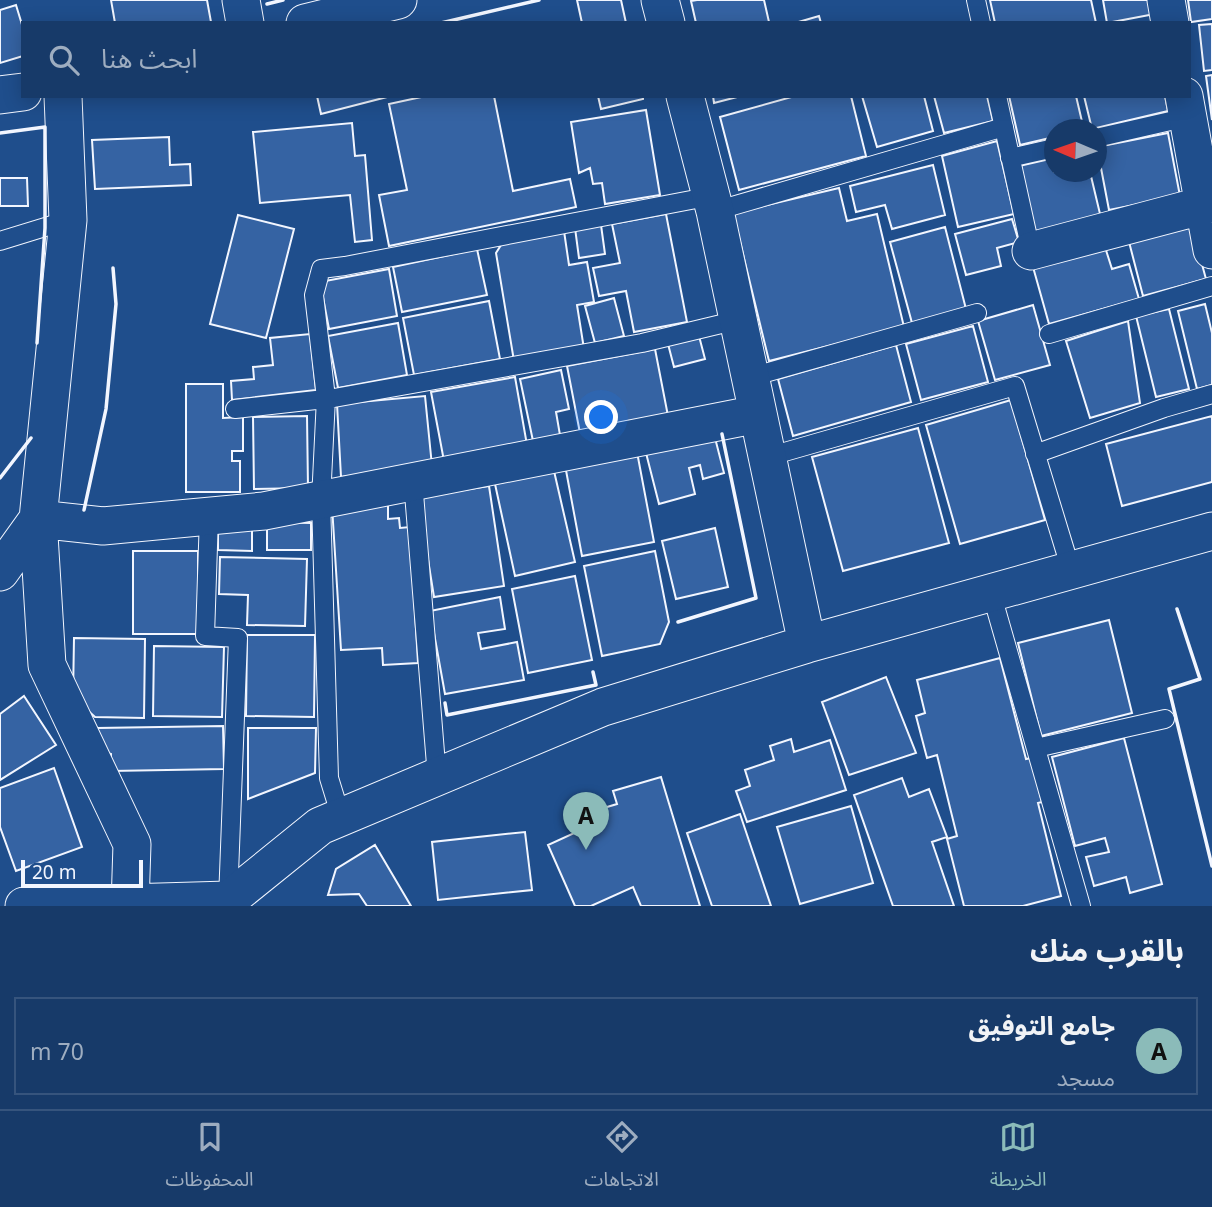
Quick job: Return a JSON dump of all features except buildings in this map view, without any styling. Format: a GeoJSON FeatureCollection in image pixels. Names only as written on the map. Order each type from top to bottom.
{"type":"FeatureCollection","features":[{"type":"Feature","properties":{"kind":"street"},"geometry":{"type":"LineString","coordinates":[[240,0],[245,21]]}},
{"type":"Feature","properties":{"kind":"street"},"geometry":{"type":"LineString","coordinates":[[313,21],[398,0]]}},
{"type":"Feature","properties":{"kind":"street"},"geometry":{"type":"LineString","coordinates":[[660,0],[665,21]]}},
{"type":"Feature","properties":{"kind":"street"},"geometry":{"type":"LineString","coordinates":[[1166,0],[1170,21]]}},
{"type":"Feature","properties":{"kind":"street"},"geometry":{"type":"LineString","coordinates":[[0,95],[21,92]]}},
{"type":"Feature","properties":{"kind":"street"},"geometry":{"type":"LineString","coordinates":[[63,98],[68,220],[38,519],[47,665],[132,844],[130,904]]}},
{"type":"Feature","properties":{"kind":"street"},"geometry":{"type":"LineString","coordinates":[[686,98],[713,203],[807,644]]}},
{"type":"Feature","properties":{"kind":"street"},"geometry":{"type":"LineString","coordinates":[[1186,107],[1208,204],[1212,250]]}},
{"type":"Feature","properties":{"kind":"street"},"geometry":{"type":"LineString","coordinates":[[1031,251],[1208,204]]}},
{"type":"Feature","properties":{"kind":"street"},"geometry":{"type":"LineString","coordinates":[[38,519],[103,526],[264,511],[758,414]]}},
{"type":"Feature","properties":{"kind":"street"},"geometry":{"type":"LineString","coordinates":[[0,572],[38,519]]}},
{"type":"Feature","properties":{"kind":"street"},"geometry":{"type":"LineString","coordinates":[[24,906],[224,903],[320,826],[603,707],[807,644],[1212,531]]}},
{"type":"Feature","properties":{"kind":"lane"},"geometry":{"type":"LineString","coordinates":[[976,0],[981,21]]}},
{"type":"Feature","properties":{"kind":"lane"},"geometry":{"type":"LineString","coordinates":[[997,98],[1031,251]]}},
{"type":"Feature","properties":{"kind":"lane"},"geometry":{"type":"LineString","coordinates":[[1107,135],[1186,107]]}},
{"type":"Feature","properties":{"kind":"lane"},"geometry":{"type":"LineString","coordinates":[[341,817],[329,778],[321,500],[326,398],[314,295],[321,269],[713,203],[1004,128]]}},
{"type":"Feature","properties":{"kind":"lane"},"geometry":{"type":"LineString","coordinates":[[1010,158],[1044,150]]}},
{"type":"Feature","properties":{"kind":"lane"},"geometry":{"type":"LineString","coordinates":[[0,241],[68,220]]}},
{"type":"Feature","properties":{"kind":"lane"},"geometry":{"type":"LineString","coordinates":[[1049,334],[1212,286]]}},
{"type":"Feature","properties":{"kind":"lane"},"geometry":{"type":"LineString","coordinates":[[751,377],[977,313]]}},
{"type":"Feature","properties":{"kind":"lane"},"geometry":{"type":"LineString","coordinates":[[236,409],[326,398],[642,343],[738,320]]}},
{"type":"Feature","properties":{"kind":"lane"},"geometry":{"type":"LineString","coordinates":[[767,457],[1015,386],[1071,570]]}},
{"type":"Feature","properties":{"kind":"lane"},"geometry":{"type":"LineString","coordinates":[[1035,454],[1164,408],[1212,394]]}},
{"type":"Feature","properties":{"kind":"lane"},"geometry":{"type":"LineString","coordinates":[[413,481],[437,777]]}},
{"type":"Feature","properties":{"kind":"lane"},"geometry":{"type":"LineString","coordinates":[[209,516],[205,636],[238,638],[224,903]]}},
{"type":"Feature","properties":{"kind":"lane"},"geometry":{"type":"LineString","coordinates":[[991,592],[1081,906]]}},
{"type":"Feature","properties":{"kind":"lane"},"geometry":{"type":"LineString","coordinates":[[1035,748],[1165,719]]}},
{"type":"Feature","properties":{"kind":"wall"},"geometry":{"type":"LineString","coordinates":[[267,4],[283,0]]}},
{"type":"Feature","properties":{"kind":"wall"},"geometry":{"type":"LineString","coordinates":[[450,21],[539,0]]}},
{"type":"Feature","properties":{"kind":"wall"},"geometry":{"type":"LineString","coordinates":[[0,133],[45,127],[45,228],[37,343]]}},
{"type":"Feature","properties":{"kind":"wall"},"geometry":{"type":"LineString","coordinates":[[84,510],[106,409],[116,304],[113,268]]}},
{"type":"Feature","properties":{"kind":"wall"},"geometry":{"type":"LineString","coordinates":[[678,622],[756,598],[722,434]]}},
{"type":"Feature","properties":{"kind":"wall"},"geometry":{"type":"LineString","coordinates":[[0,478],[31,438]]}},
{"type":"Feature","properties":{"kind":"wall"},"geometry":{"type":"LineString","coordinates":[[1177,609],[1200,679],[1169,689],[1212,866]]}},
{"type":"Feature","properties":{"kind":"wall"},"geometry":{"type":"LineString","coordinates":[[445,703],[447,715],[596,685],[593,672]]}},
{"type":"Feature","properties":{"kind":"place","name":"جامع التوفيق"},"geometry":{"type":"Point","coordinates":[586,850]}}]}
